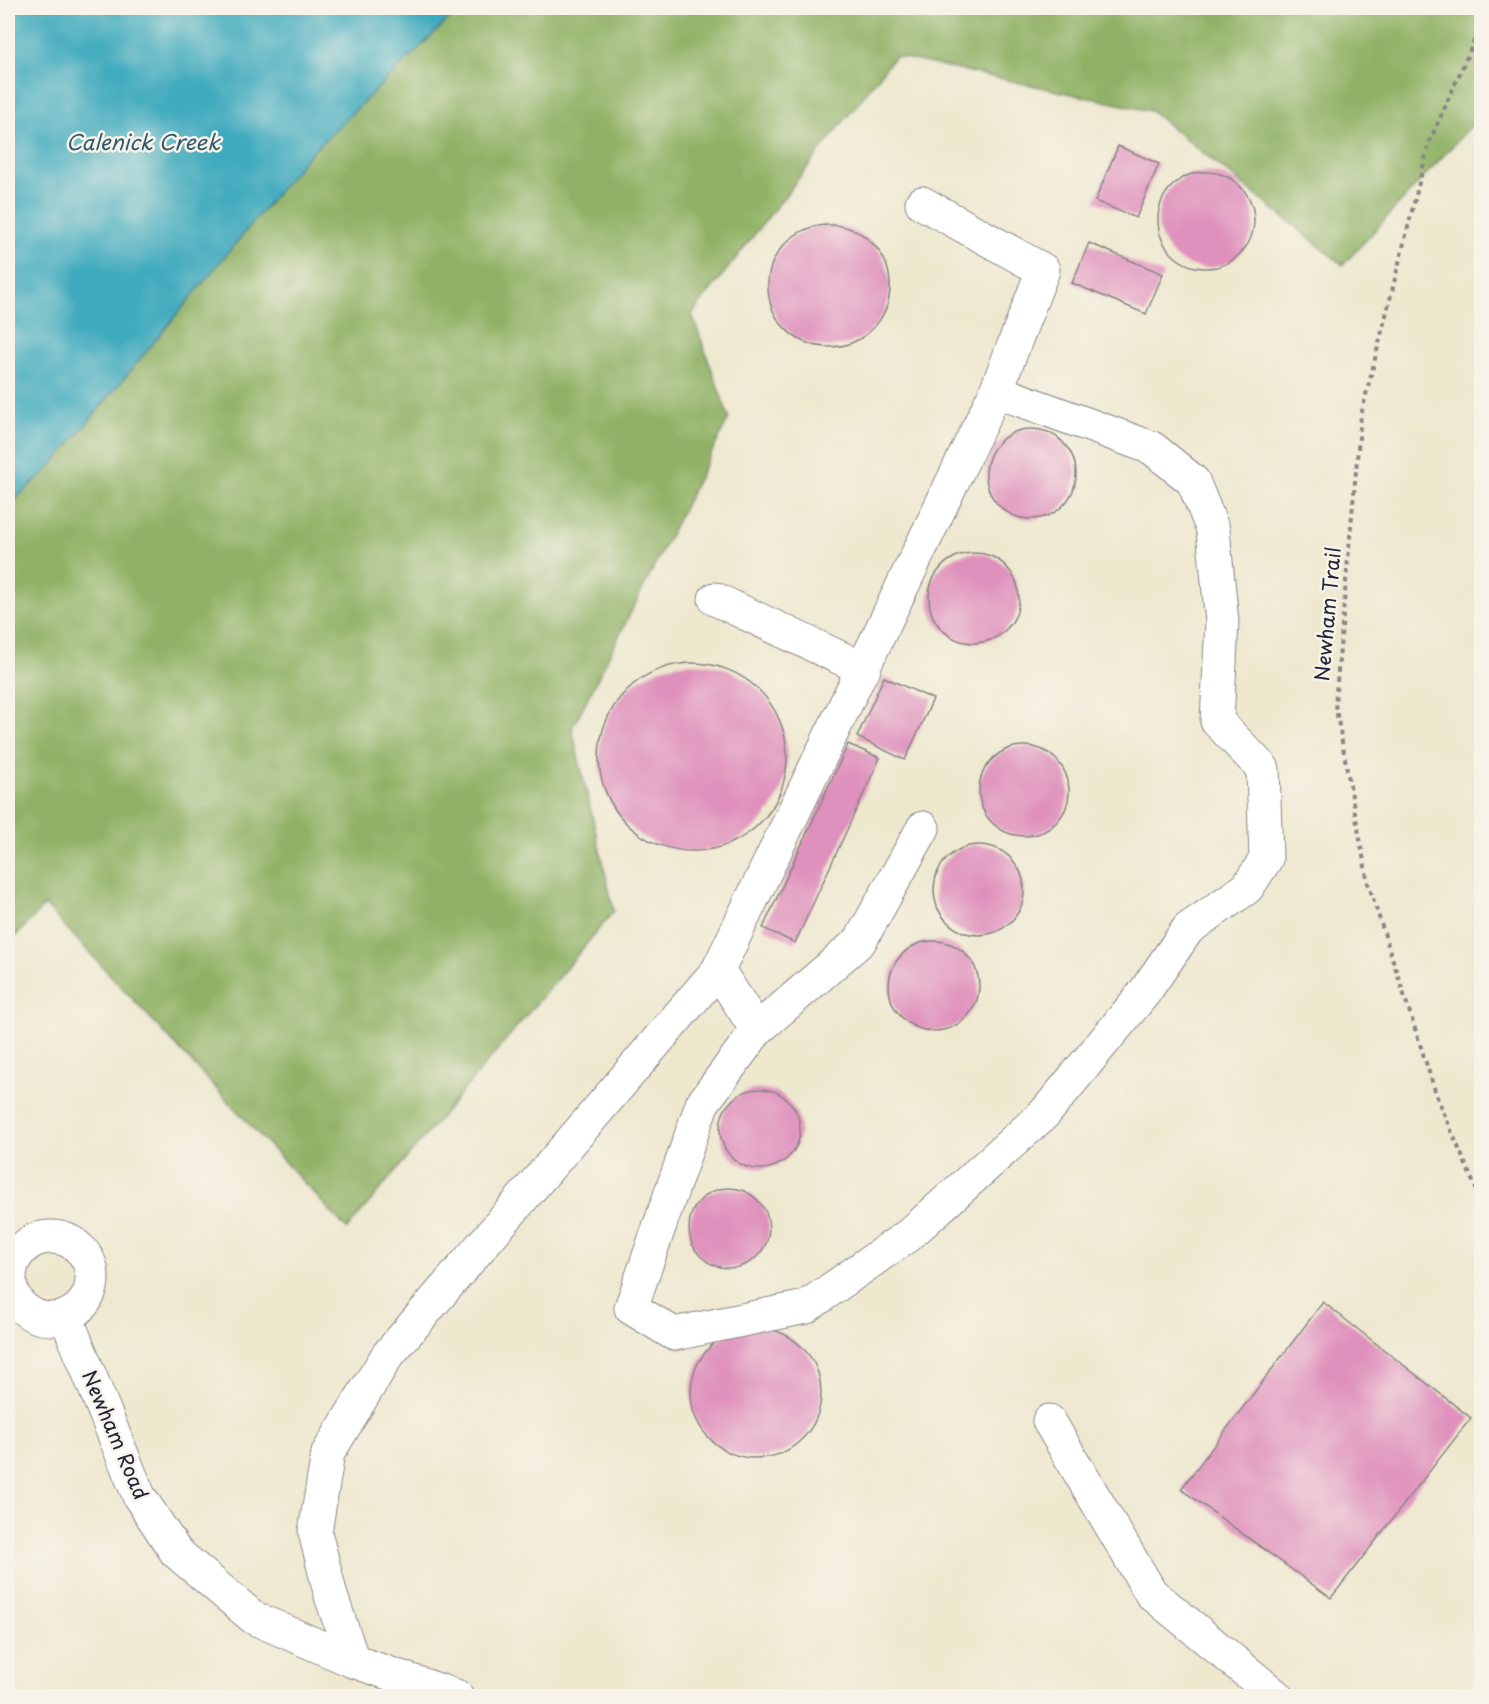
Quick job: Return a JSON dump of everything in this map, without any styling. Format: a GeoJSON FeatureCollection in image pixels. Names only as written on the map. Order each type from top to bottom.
{"type":"FeatureCollection","features":[{"type":"Feature","properties":{"kind":"street"},"geometry":{"type":"LineString","coordinates":[[353,1661],[331,1596],[315,1532],[328,1453],[387,1356],[718,970],[996,390],[1043,270],[922,203]]}},
{"type":"Feature","properties":{"kind":"street"},"geometry":{"type":"LineString","coordinates":[[922,828],[860,941],[757,1030],[702,1104],[631,1308],[674,1334],[806,1307],[910,1234],[1045,1113],[1144,993],[1188,929],[1247,888],[1266,859],[1263,770],[1218,721],[1222,622],[1213,530],[1193,481],[1152,448],[996,390]]}},
{"type":"Feature","properties":{"kind":"street"},"geometry":{"type":"LineString","coordinates":[[715,599],[864,669]]}},
{"type":"Feature","properties":{"kind":"street"},"geometry":{"type":"LineString","coordinates":[[718,970],[757,1030]]}},
{"type":"Feature","properties":{"kind":"street","name":"Newham Road"},"geometry":{"type":"LineString","coordinates":[[66,1317],[139,1496],[176,1552],[254,1618],[353,1661],[456,1696]]}},
{"type":"Feature","properties":{"kind":"street"},"geometry":{"type":"LineString","coordinates":[[1049,1420],[1151,1593],[1276,1696]]}},
{"type":"Feature","properties":{"kind":"path","name":"Newham Trail"},"geometry":{"type":"LineString","coordinates":[[1482,23],[1429,143],[1361,415],[1335,704],[1368,883],[1437,1097],[1482,1203]]}},
{"type":"Feature","properties":{"kind":"green space"},"geometry":{"type":"Polygon","coordinates":[[[460,8],[1481,8],[1481,115],[1343,265],[1151,111],[895,56],[692,314],[729,418],[572,729],[614,911],[347,1229],[45,905],[8,944],[8,506],[55,462],[306,158],[460,8]]]}},
{"type":"Feature","properties":{"kind":"water","name":"Calenick Creek"},"geometry":{"type":"Polygon","coordinates":[[[8,8],[460,8],[306,158],[55,462],[8,506],[8,8]]]}},
{"type":"Feature","properties":{"kind":"building"},"geometry":{"type":"Polygon","coordinates":[[[1118,146],[1159,164],[1136,218],[1095,201],[1118,146]]]}},
{"type":"Feature","properties":{"kind":"building"},"geometry":{"type":"Polygon","coordinates":[[[1197,172],[1215,172],[1233,180],[1246,193],[1254,211],[1251,239],[1233,260],[1215,268],[1197,268],[1179,260],[1166,247],[1158,229],[1158,211],[1166,193],[1179,180],[1197,172]]]}},
{"type":"Feature","properties":{"kind":"building"},"geometry":{"type":"Polygon","coordinates":[[[829,225],[852,229],[872,243],[886,263],[890,286],[886,309],[872,329],[852,343],[829,347],[806,343],[786,329],[772,309],[768,286],[772,263],[786,243],[806,229],[829,225]]]}},
{"type":"Feature","properties":{"kind":"building"},"geometry":{"type":"Polygon","coordinates":[[[1089,243],[1163,274],[1146,314],[1072,283],[1089,243]]]}},
{"type":"Feature","properties":{"kind":"building"},"geometry":{"type":"Polygon","coordinates":[[[1031,429],[1048,432],[1063,442],[1073,457],[1076,474],[1073,491],[1063,506],[1048,516],[1031,519],[1014,516],[999,506],[989,491],[986,474],[989,457],[999,442],[1014,432],[1031,429]]]}},
{"type":"Feature","properties":{"kind":"building"},"geometry":{"type":"Polygon","coordinates":[[[974,553],[991,556],[1006,566],[1016,581],[1019,598],[1016,615],[1006,630],[991,640],[974,643],[957,640],[942,630],[932,615],[929,598],[932,581],[942,566],[957,556],[974,553]]]}},
{"type":"Feature","properties":{"kind":"building"},"geometry":{"type":"Polygon","coordinates":[[[693,663],[729,670],[753,684],[766,697],[780,721],[787,757],[780,793],[766,817],[753,830],[729,844],[693,851],[657,844],[633,830],[620,817],[606,793],[599,757],[606,721],[620,697],[633,684],[657,670],[693,663]]]}},
{"type":"Feature","properties":{"kind":"building"},"geometry":{"type":"Polygon","coordinates":[[[884,677],[933,699],[905,760],[857,737],[884,677]]]}},
{"type":"Feature","properties":{"kind":"building"},"geometry":{"type":"Polygon","coordinates":[[[848,744],[880,758],[795,943],[763,928],[848,744]]]}},
{"type":"Feature","properties":{"kind":"building"},"geometry":{"type":"Polygon","coordinates":[[[1024,746],[1041,749],[1056,759],[1066,774],[1069,791],[1066,808],[1056,823],[1041,833],[1024,836],[1007,833],[992,823],[982,808],[979,791],[982,774],[992,759],[1007,749],[1024,746]]]}},
{"type":"Feature","properties":{"kind":"building"},"geometry":{"type":"Polygon","coordinates":[[[979,845],[996,848],[1011,858],[1021,873],[1024,890],[1021,907],[1011,922],[996,932],[979,935],[962,932],[947,922],[937,907],[934,890],[937,873],[947,858],[962,848],[979,845]]]}},
{"type":"Feature","properties":{"kind":"building"},"geometry":{"type":"Polygon","coordinates":[[[934,941],[951,944],[966,954],[976,969],[979,986],[976,1003],[966,1018],[951,1028],[934,1031],[917,1028],[902,1018],[892,1003],[889,986],[892,969],[902,954],[917,944],[934,941]]]}},
{"type":"Feature","properties":{"kind":"building"},"geometry":{"type":"Polygon","coordinates":[[[760,1089],[775,1092],[788,1101],[797,1114],[800,1129],[797,1144],[788,1157],[775,1166],[760,1169],[745,1166],[732,1157],[723,1144],[720,1129],[723,1114],[732,1101],[745,1092],[760,1089]]]}},
{"type":"Feature","properties":{"kind":"building"},"geometry":{"type":"Polygon","coordinates":[[[729,1188],[744,1191],[757,1200],[766,1213],[769,1228],[766,1243],[757,1256],[744,1265],[729,1268],[714,1265],[701,1256],[692,1243],[689,1228],[692,1213],[701,1200],[714,1191],[729,1188]]]}},
{"type":"Feature","properties":{"kind":"building"},"geometry":{"type":"Polygon","coordinates":[[[1323,1302],[1471,1418],[1331,1598],[1181,1489],[1323,1302]]]}},
{"type":"Feature","properties":{"kind":"building"},"geometry":{"type":"Polygon","coordinates":[[[756,1328],[781,1333],[802,1347],[816,1368],[821,1393],[816,1418],[802,1439],[781,1453],[756,1458],[731,1453],[710,1439],[696,1418],[691,1393],[696,1368],[710,1347],[731,1333],[756,1328]]]}}]}
